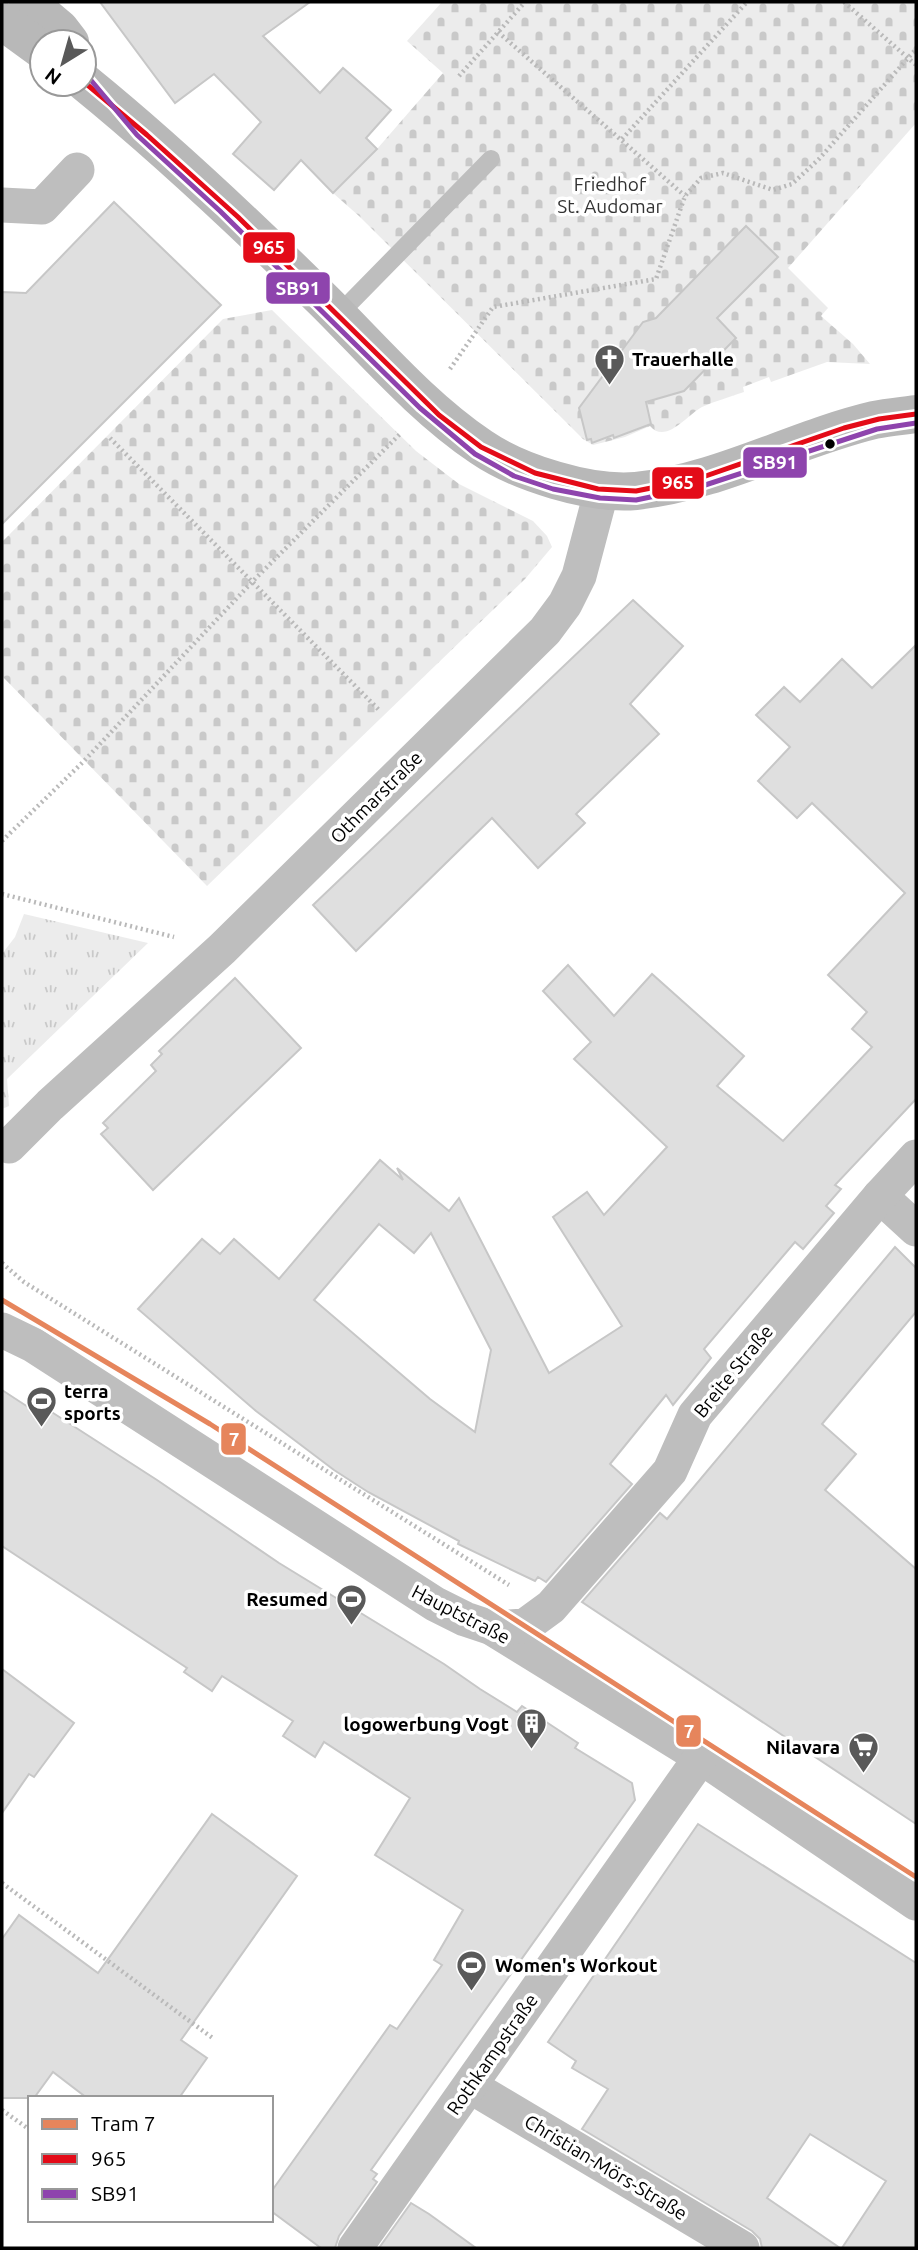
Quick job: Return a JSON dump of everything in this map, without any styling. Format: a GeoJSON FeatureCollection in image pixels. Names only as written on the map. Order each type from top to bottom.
{"type":"FeatureCollection","features":[{"type":"Feature","properties":{"kind":"street"},"geometry":{"type":"LineString","coordinates":[[23,7],[58,28]]}},
{"type":"Feature","properties":{"kind":"street"},"geometry":{"type":"LineString","coordinates":[[23,7],[32,28]]}},
{"type":"Feature","properties":{"kind":"street"},"geometry":{"type":"LineString","coordinates":[[98,75],[143,129]]}},
{"type":"Feature","properties":{"kind":"street"},"geometry":{"type":"LineString","coordinates":[[98,93],[143,129],[226,205],[426,402],[480,447],[517,468],[555,480],[601,489],[635,491],[696,479],[875,419],[916,414]]}},
{"type":"Feature","properties":{"kind":"street"},"geometry":{"type":"LineString","coordinates":[[2,205],[43,207],[78,170]]}},
{"type":"Feature","properties":{"kind":"street","name":"Othmarstraße"},"geometry":{"type":"LineString","coordinates":[[9,1146],[50,1105],[222,949],[545,631],[565,604],[579,576],[601,489]]}},
{"type":"Feature","properties":{"kind":"street","name":"Breite Straße"},"geometry":{"type":"LineString","coordinates":[[492,1628],[526,1626],[551,1607],[670,1471],[695,1415],[916,1157]]}},
{"type":"Feature","properties":{"kind":"street"},"geometry":{"type":"LineString","coordinates":[[880,1196],[916,1229]]}},
{"type":"Feature","properties":{"kind":"street","name":"Hauptstraße"},"geometry":{"type":"LineString","coordinates":[[2,1330],[33,1345],[435,1604],[465,1619],[492,1628],[701,1757],[916,1903]]}},
{"type":"Feature","properties":{"kind":"street","name":"Rothkampstraße"},"geometry":{"type":"LineString","coordinates":[[355,2248],[701,1757]]}},
{"type":"Feature","properties":{"kind":"street","name":"Christian-Mörs-Straße"},"geometry":{"type":"LineString","coordinates":[[470,2086],[742,2248]]}},
{"type":"Feature","properties":{"kind":"lane"},"geometry":{"type":"LineString","coordinates":[[338,316],[491,159]]}},
{"type":"Feature","properties":{"kind":"path"},"geometry":{"type":"LineString","coordinates":[[459,76],[525,2]]}},
{"type":"Feature","properties":{"kind":"path"},"geometry":{"type":"LineString","coordinates":[[622,139],[747,2]]}},
{"type":"Feature","properties":{"kind":"path"},"geometry":{"type":"LineString","coordinates":[[844,2],[916,65]]}},
{"type":"Feature","properties":{"kind":"path"},"geometry":{"type":"LineString","coordinates":[[498,32],[685,196]]}},
{"type":"Feature","properties":{"kind":"path"},"geometry":{"type":"LineString","coordinates":[[2,841],[84,761],[252,582],[399,436],[493,307],[656,279],[685,196],[701,178],[723,173],[773,190],[792,184],[819,159],[916,49]]}},
{"type":"Feature","properties":{"kind":"path"},"geometry":{"type":"LineString","coordinates":[[110,438],[379,710]]}},
{"type":"Feature","properties":{"kind":"path"},"geometry":{"type":"LineString","coordinates":[[2,894],[222,949]]}},
{"type":"Feature","properties":{"kind":"path"},"geometry":{"type":"LineString","coordinates":[[2,1263],[24,1282],[513,1588],[492,1628]]}},
{"type":"Feature","properties":{"kind":"path"},"geometry":{"type":"LineString","coordinates":[[2,1883],[214,2039]]}},
{"type":"Feature","properties":{"kind":"path"},"geometry":{"type":"LineString","coordinates":[[2,2110],[28,2129]]}},
{"type":"Feature","properties":{"kind":"green space","name":"Friedhof St. Audomar"},"geometry":{"type":"Polygon","coordinates":[[[442,2],[916,2],[916,123],[788,268],[828,308],[821,316],[853,344],[870,364],[827,362],[771,382],[769,377],[743,387],[744,392],[702,407],[677,426],[663,432],[650,426],[625,437],[593,445],[583,439],[333,193],[377,149],[443,73],[407,41],[442,2]]]}},
{"type":"Feature","properties":{"kind":"green space"},"geometry":{"type":"Polygon","coordinates":[[[272,310],[416,451],[459,484],[533,521],[547,536],[552,547],[525,579],[207,886],[2,676],[2,542],[223,319],[272,310]]]}},
{"type":"Feature","properties":{"kind":"green space"},"geometry":{"type":"Polygon","coordinates":[[[24,914],[148,943],[7,1079],[9,1106],[2,1109],[2,954],[15,937],[24,914]]]}},
{"type":"Feature","properties":{"kind":"building"},"geometry":{"type":"Polygon","coordinates":[[[100,2],[310,2],[263,36],[320,93],[343,68],[391,110],[366,138],[377,149],[333,193],[301,160],[274,190],[233,154],[261,122],[214,74],[175,103],[100,2]]]}},
{"type":"Feature","properties":{"kind":"building"},"geometry":{"type":"Polygon","coordinates":[[[114,202],[221,305],[2,524],[2,292],[26,293],[114,202]]]}},
{"type":"Feature","properties":{"kind":"building"},"geometry":{"type":"Polygon","coordinates":[[[746,226],[778,257],[717,318],[736,338],[684,391],[646,402],[651,424],[614,438],[613,435],[592,443],[591,439],[587,440],[579,408],[643,322],[656,318],[746,226]]]}},
{"type":"Feature","properties":{"kind":"building"},"geometry":{"type":"Polygon","coordinates":[[[633,600],[683,646],[630,704],[659,734],[576,814],[585,823],[538,868],[492,818],[356,951],[313,905],[633,600]]]}},
{"type":"Feature","properties":{"kind":"building"},"geometry":{"type":"Polygon","coordinates":[[[916,645],[916,1099],[835,1185],[841,1189],[826,1206],[834,1213],[803,1249],[795,1242],[704,1349],[711,1358],[673,1405],[666,1395],[610,1464],[632,1484],[546,1582],[538,1577],[535,1581],[458,1544],[459,1541],[368,1492],[334,1470],[256,1411],[138,1309],[202,1239],[220,1254],[234,1239],[279,1279],[380,1160],[403,1180],[397,1168],[449,1211],[459,1198],[549,1373],[622,1326],[553,1217],[587,1192],[604,1215],[667,1147],[574,1059],[591,1042],[543,991],[568,965],[614,1016],[652,974],[744,1056],[717,1086],[783,1141],[872,1047],[852,1029],[867,1012],[828,975],[905,893],[812,803],[797,818],[758,781],[790,747],[756,715],[784,687],[800,702],[842,659],[872,688],[916,645]],[[379,1224],[314,1300],[430,1399],[475,1432],[491,1350],[431,1233],[414,1253],[379,1224]]]}},
{"type":"Feature","properties":{"kind":"building"},"geometry":{"type":"Polygon","coordinates":[[[235,978],[301,1048],[153,1190],[101,1134],[108,1128],[103,1123],[156,1071],[151,1065],[162,1054],[159,1051],[235,978]]]}},
{"type":"Feature","properties":{"kind":"building"},"geometry":{"type":"Polygon","coordinates":[[[895,1247],[916,1268],[916,1312],[822,1424],[856,1454],[825,1490],[916,1569],[916,1824],[582,1602],[660,1513],[667,1519],[895,1247]]]}},
{"type":"Feature","properties":{"kind":"building"},"geometry":{"type":"Polygon","coordinates":[[[2,1390],[28,1407],[33,1400],[279,1563],[480,1689],[517,1712],[522,1706],[578,1743],[575,1748],[632,1783],[635,1800],[371,2170],[377,2174],[373,2179],[377,2182],[339,2236],[335,2248],[321,2248],[273,2212],[273,2189],[390,2025],[397,2029],[442,1965],[434,1960],[463,1910],[375,1855],[410,1798],[324,1742],[315,1757],[283,1736],[293,1721],[222,1676],[212,1691],[184,1672],[187,1668],[2,1546],[2,1390]]]}},
{"type":"Feature","properties":{"kind":"building"},"geometry":{"type":"Polygon","coordinates":[[[2,1669],[74,1723],[34,1777],[29,1774],[2,1813],[2,1669]]]}},
{"type":"Feature","properties":{"kind":"building"},"geometry":{"type":"Polygon","coordinates":[[[212,1814],[297,1876],[181,2040],[207,2058],[180,2096],[84,2096],[53,2072],[35,2096],[2,2098],[2,1939],[19,1915],[98,1973],[212,1814]]]}},
{"type":"Feature","properties":{"kind":"building"},"geometry":{"type":"Polygon","coordinates":[[[698,1824],[916,1963],[916,2248],[842,2248],[886,2181],[810,2134],[767,2198],[840,2248],[762,2248],[760,2239],[752,2231],[582,2129],[608,2089],[572,2068],[576,2061],[548,2042],[698,1824]]]}},
{"type":"Feature","properties":{"kind":"building"},"geometry":{"type":"Polygon","coordinates":[[[411,2203],[429,2214],[476,2248],[379,2248],[411,2203]]]}},
{"type":"Feature","properties":{"kind":"tram line","name":"7"},"geometry":{"type":"LineString","coordinates":[[2,1300],[210,1424],[916,1877]]}},
{"type":"Feature","properties":{"kind":"transit line","name":"SB91"},"geometry":{"type":"LineString","coordinates":[[98,89],[137,135],[220,211],[420,408],[475,454],[514,476],[553,489],[600,498],[636,500],[699,487],[877,429],[916,423]]}},
{"type":"Feature","properties":{"kind":"transit line","name":"965"},"geometry":{"type":"LineString","coordinates":[[98,94],[238,217],[439,415],[481,447],[535,473],[598,489],[636,491],[697,479],[844,428],[879,419],[916,414]]}},
{"type":"Feature","properties":{"kind":"place","name":"Trauerhalle"},"geometry":{"type":"Point","coordinates":[609,386]}},
{"type":"Feature","properties":{"kind":"place","name":"terra sports"},"geometry":{"type":"Point","coordinates":[41,1429]}},
{"type":"Feature","properties":{"kind":"place","name":"Resumed"},"geometry":{"type":"Point","coordinates":[351,1626]}},
{"type":"Feature","properties":{"kind":"place","name":"logowerbung Vogt"},"geometry":{"type":"Point","coordinates":[532,1751]}},
{"type":"Feature","properties":{"kind":"place","name":"Nilavara"},"geometry":{"type":"Point","coordinates":[863,1774]}},
{"type":"Feature","properties":{"kind":"place","name":"Women's Workout"},"geometry":{"type":"Point","coordinates":[472,1992]}}]}
